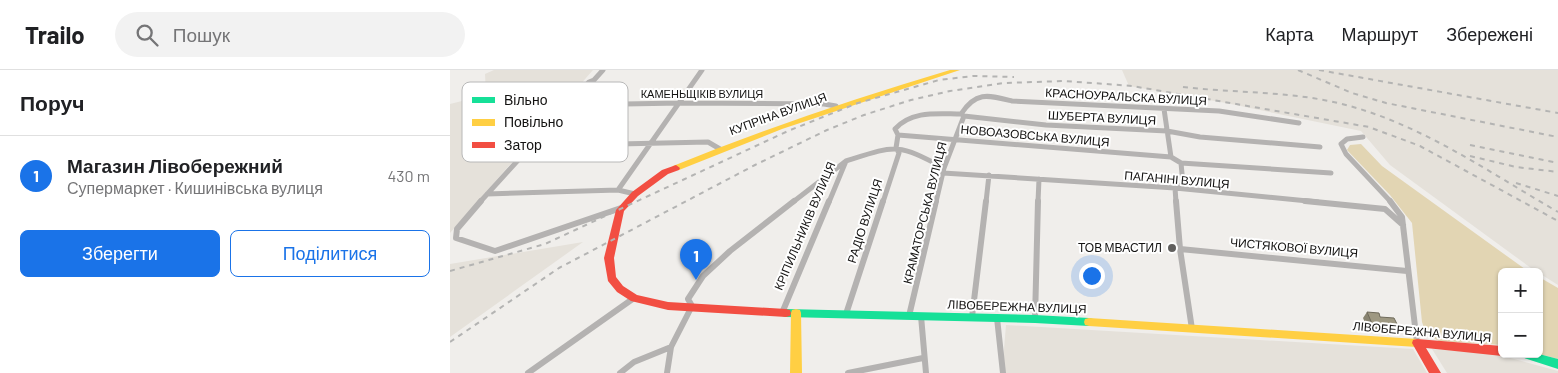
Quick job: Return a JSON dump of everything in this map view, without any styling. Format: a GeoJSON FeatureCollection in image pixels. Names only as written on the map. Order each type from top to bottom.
{"type":"FeatureCollection","features":[{"type":"Feature","properties":{"kind":"main road","name":"КУПРІНА ВУЛИЦЯ"},"geometry":{"type":"LineString","coordinates":[[621,208],[635,194],[665,172],[720,149],[836,106],[922,78],[957,70]]}},
{"type":"Feature","properties":{"kind":"main road","name":"ЛІВОБЕРЕЖНА ВУЛИЦЯ"},"geometry":{"type":"LineString","coordinates":[[621,208],[609,258],[611,278],[620,289],[634,298],[668,306],[782,313],[1035,319],[1417,343],[1498,351]]}},
{"type":"Feature","properties":{"kind":"main road"},"geometry":{"type":"LineString","coordinates":[[796,313],[796,373]]}},
{"type":"Feature","properties":{"kind":"main road"},"geometry":{"type":"LineString","coordinates":[[1417,343],[1435,373]]}},
{"type":"Feature","properties":{"kind":"main road"},"geometry":{"type":"LineString","coordinates":[[1538,358],[1558,364]]}},
{"type":"Feature","properties":{"kind":"street"},"geometry":{"type":"LineString","coordinates":[[589,82],[603,70]]}},
{"type":"Feature","properties":{"kind":"street"},"geometry":{"type":"LineString","coordinates":[[618,190],[649,144],[681,103],[702,70]]}},
{"type":"Feature","properties":{"kind":"street","name":"КРАСНОУРАЛЬСКА ВУЛИЦЯ"},"geometry":{"type":"LineString","coordinates":[[962,115],[967,102],[974,97],[982,96],[1012,101],[1220,112],[1299,123]]}},
{"type":"Feature","properties":{"kind":"street","name":"КАМЕНЬЩІКІВ ВУЛИЦЯ"},"geometry":{"type":"LineString","coordinates":[[628,104],[824,104],[836,106]]}},
{"type":"Feature","properties":{"kind":"street"},"geometry":{"type":"LineString","coordinates":[[1164,109],[1171,157],[1181,163],[1331,173]]}},
{"type":"Feature","properties":{"kind":"street","name":"ШУБЕРТА ВУЛИЦЯ"},"geometry":{"type":"LineString","coordinates":[[898,135],[895,129],[899,122],[907,117],[931,114],[962,115],[1046,125],[1167,131],[1200,137],[1320,148]]}},
{"type":"Feature","properties":{"kind":"street","name":"КРАМАТОРСЬКА ВУЛИЦЯ"},"geometry":{"type":"LineString","coordinates":[[909,316],[943,170],[962,115]]}},
{"type":"Feature","properties":{"kind":"street","name":"НОВОАЗОВСЬКА ВУЛИЦЯ"},"geometry":{"type":"LineString","coordinates":[[898,135],[1171,157]]}},
{"type":"Feature","properties":{"kind":"street","name":"РАДІО ВУЛИЦЯ"},"geometry":{"type":"LineString","coordinates":[[846,314],[899,153],[896,148],[898,135]]}},
{"type":"Feature","properties":{"kind":"street"},"geometry":{"type":"LineString","coordinates":[[1363,137],[1347,139],[1341,144],[1346,154],[1393,204],[1402,218],[1417,343]]}},
{"type":"Feature","properties":{"kind":"street"},"geometry":{"type":"LineString","coordinates":[[628,144],[708,142],[720,149]]}},
{"type":"Feature","properties":{"kind":"street"},"geometry":{"type":"LineString","coordinates":[[896,148],[910,152],[943,170]]}},
{"type":"Feature","properties":{"kind":"street","name":"КРІПИЛЬНИКІВ ВУЛИЦЯ"},"geometry":{"type":"LineString","coordinates":[[782,313],[846,161],[869,153],[896,148]]}},
{"type":"Feature","properties":{"kind":"street"},"geometry":{"type":"LineString","coordinates":[[667,373],[671,347],[692,306],[688,299],[703,276],[730,251],[846,161]]}},
{"type":"Feature","properties":{"kind":"street"},"geometry":{"type":"LineString","coordinates":[[515,162],[457,229],[456,238],[495,252],[621,208]]}},
{"type":"Feature","properties":{"kind":"street"},"geometry":{"type":"LineString","coordinates":[[1181,163],[1183,184],[1174,188],[1180,249],[1192,329]]}},
{"type":"Feature","properties":{"kind":"street","name":"ПАГАНІНІ ВУЛИЦЯ"},"geometry":{"type":"LineString","coordinates":[[943,170],[1039,179],[1174,188],[1385,209],[1403,225]]}},
{"type":"Feature","properties":{"kind":"street"},"geometry":{"type":"LineString","coordinates":[[972,317],[989,175]]}},
{"type":"Feature","properties":{"kind":"street"},"geometry":{"type":"LineString","coordinates":[[1035,319],[1039,179]]}},
{"type":"Feature","properties":{"kind":"street"},"geometry":{"type":"LineString","coordinates":[[487,194],[618,190],[635,194]]}},
{"type":"Feature","properties":{"kind":"street","name":"ЧИСТЯКОВОЇ ВУЛИЦЯ"},"geometry":{"type":"LineString","coordinates":[[1180,249],[1407,271]]}},
{"type":"Feature","properties":{"kind":"street"},"geometry":{"type":"LineString","coordinates":[[528,373],[634,298]]}},
{"type":"Feature","properties":{"kind":"street"},"geometry":{"type":"LineString","coordinates":[[921,316],[923,358],[926,373]]}},
{"type":"Feature","properties":{"kind":"street"},"geometry":{"type":"LineString","coordinates":[[997,318],[1003,373]]}},
{"type":"Feature","properties":{"kind":"street"},"geometry":{"type":"LineString","coordinates":[[620,373],[634,362],[671,347]]}},
{"type":"Feature","properties":{"kind":"street"},"geometry":{"type":"LineString","coordinates":[[848,373],[923,358]]}},
{"type":"Feature","properties":{"kind":"shaded area"},"geometry":{"type":"Polygon","coordinates":[[[494,70],[593,70],[582,82],[485,82],[485,74],[494,70]]]}},
{"type":"Feature","properties":{"kind":"shaded area"},"geometry":{"type":"Polygon","coordinates":[[[1122,70],[1558,70],[1558,285],[1543,276],[1543,268],[1531,268],[1390,165],[1361,131],[1226,103],[1129,86],[1122,70]]]}},
{"type":"Feature","properties":{"kind":"shaded area"},"geometry":{"type":"Polygon","coordinates":[[[462,101],[462,162],[512,162],[450,233],[450,104],[462,101]]]}},
{"type":"Feature","properties":{"kind":"shaded area"},"geometry":{"type":"Polygon","coordinates":[[[1361,144],[1382,166],[1523,268],[1498,268],[1498,345],[1439,341],[1426,334],[1422,322],[1412,223],[1390,195],[1347,150],[1350,145],[1361,144]]]}},
{"type":"Feature","properties":{"kind":"shaded area"},"geometry":{"type":"Polygon","coordinates":[[[583,242],[450,337],[450,264],[583,242]]]}},
{"type":"Feature","properties":{"kind":"shaded area"},"geometry":{"type":"Polygon","coordinates":[[[1543,279],[1558,288],[1558,359],[1543,355],[1543,279]]]}},
{"type":"Feature","properties":{"kind":"shaded area"},"geometry":{"type":"Polygon","coordinates":[[[1006,325],[1413,349],[1427,373],[1002,373],[1006,325]]]}},
{"type":"Feature","properties":{"kind":"shaded area"},"geometry":{"type":"Polygon","coordinates":[[[1432,349],[1496,354],[1498,355],[1498,358],[1511,358],[1558,371],[1558,373],[1447,373],[1432,349]]]}},
{"type":"Feature","properties":{"kind":"building"},"geometry":{"type":"Polygon","coordinates":[[[1367,312],[1379,313],[1380,317],[1394,318],[1400,330],[1393,329],[1392,327],[1373,326],[1367,312]]]}},
{"type":"Feature","properties":{"kind":"railway"},"geometry":{"type":"LineString","coordinates":[[1298,70],[1352,93],[1386,103],[1558,137]]}},
{"type":"Feature","properties":{"kind":"railway"},"geometry":{"type":"LineString","coordinates":[[1319,70],[1558,113]]}},
{"type":"Feature","properties":{"kind":"railway"},"geometry":{"type":"LineString","coordinates":[[450,271],[545,244],[788,131],[858,103],[939,80],[973,76],[1014,77]]}},
{"type":"Feature","properties":{"kind":"railway"},"geometry":{"type":"LineString","coordinates":[[450,342],[559,268],[755,165],[827,130],[864,115],[911,100],[950,91],[1004,83],[1065,81],[1132,86],[1369,127],[1420,146],[1558,221]]}},
{"type":"Feature","properties":{"kind":"railway"},"geometry":{"type":"LineString","coordinates":[[1183,87],[1299,96],[1368,111],[1396,122],[1451,149],[1558,212]]}},
{"type":"Feature","properties":{"kind":"railway"},"geometry":{"type":"LineString","coordinates":[[1470,145],[1558,163]]}},
{"type":"Feature","properties":{"kind":"railway"},"geometry":{"type":"LineString","coordinates":[[1470,156],[1516,167],[1558,172]]}},
{"type":"Feature","properties":{"kind":"railway"},"geometry":{"type":"LineString","coordinates":[[1516,183],[1558,196]]}},
{"type":"Feature","properties":{"kind":"traffic: fast"},"geometry":{"type":"LineString","coordinates":[[786,313],[1089,322]]}},
{"type":"Feature","properties":{"kind":"traffic: fast"},"geometry":{"type":"LineString","coordinates":[[1538,358],[1558,364]]}},
{"type":"Feature","properties":{"kind":"traffic: slow"},"geometry":{"type":"LineString","coordinates":[[676,168],[745,140],[815,115],[957,70]]}},
{"type":"Feature","properties":{"kind":"traffic: slow"},"geometry":{"type":"LineString","coordinates":[[796,313],[796,373]]}},
{"type":"Feature","properties":{"kind":"traffic: slow"},"geometry":{"type":"LineString","coordinates":[[1089,322],[1417,343]]}},
{"type":"Feature","properties":{"kind":"traffic: jam"},"geometry":{"type":"LineString","coordinates":[[676,168],[665,172],[635,194],[620,210],[609,258],[611,278],[620,289],[634,298],[668,306],[786,313]]}},
{"type":"Feature","properties":{"kind":"traffic: jam"},"geometry":{"type":"LineString","coordinates":[[1417,343],[1498,351]]}},
{"type":"Feature","properties":{"kind":"traffic: jam"},"geometry":{"type":"LineString","coordinates":[[1417,343],[1435,373]]}},
{"type":"Feature","properties":{"kind":"place","name":"ТОВ МВАСТИЛ"},"geometry":{"type":"Point","coordinates":[1172,248]}},
{"type":"Feature","properties":{"kind":"place","name":"Магазин Лівобережний"},"geometry":{"type":"Point","coordinates":[696,280]}}]}
